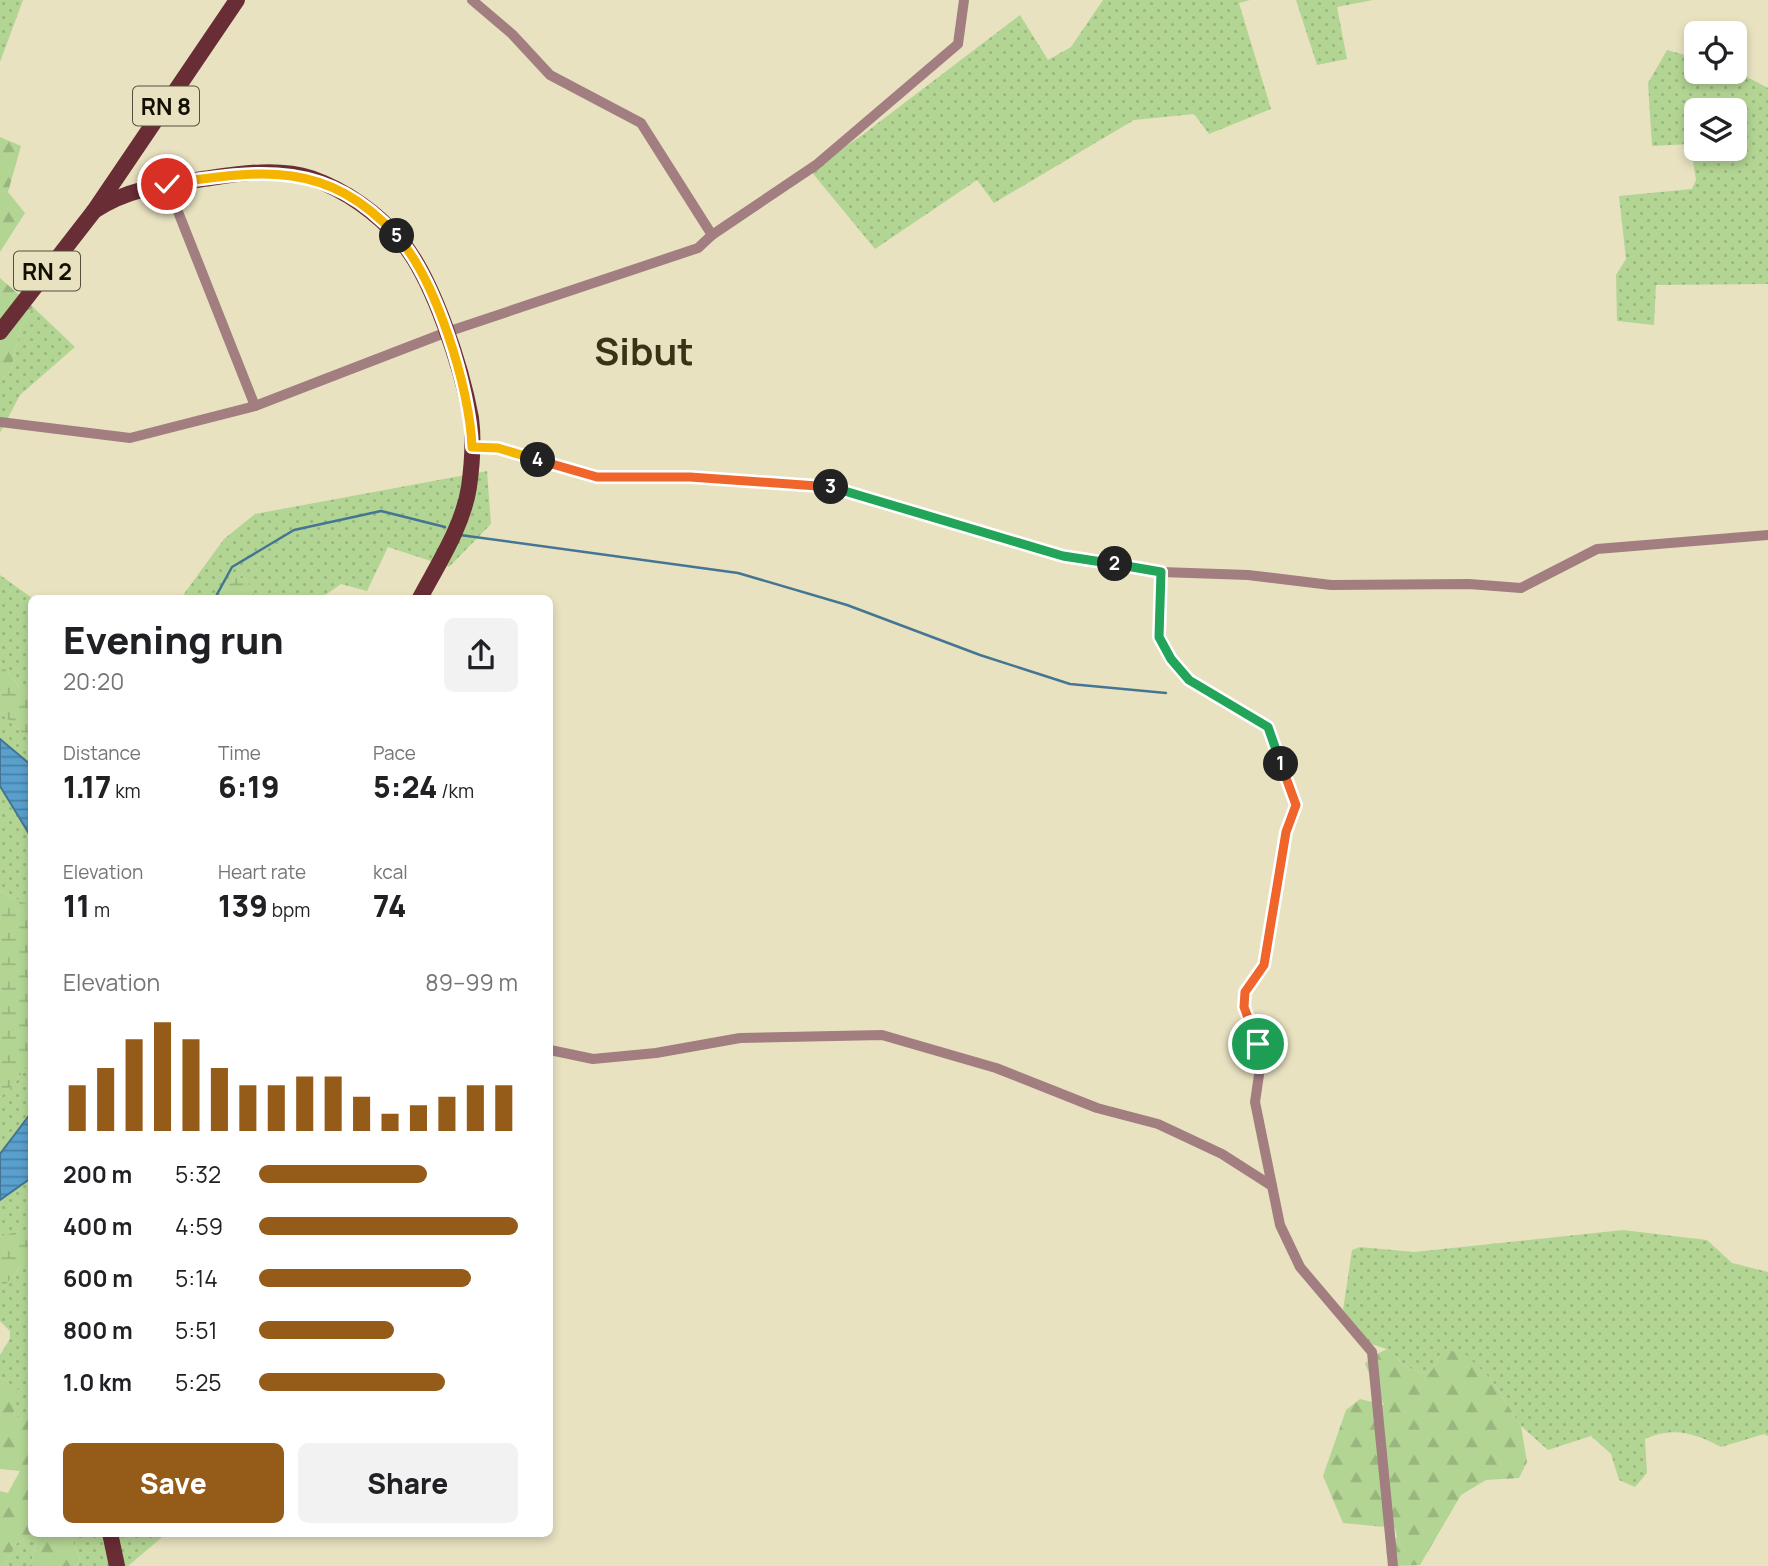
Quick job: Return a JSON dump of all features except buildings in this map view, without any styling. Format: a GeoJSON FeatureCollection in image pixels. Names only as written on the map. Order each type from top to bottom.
{"type":"FeatureCollection","features":[{"type":"Feature","properties":{"kind":"main road","name":"RN 8"},"geometry":{"type":"LineString","coordinates":[[94,211],[237,0]]}},
{"type":"Feature","properties":{"kind":"main road","name":"RN 2"},"geometry":{"type":"LineString","coordinates":[[0,332],[94,211],[115,197],[167,184],[232,174],[272,173],[307,177],[334,187],[381,218],[403,243],[447,332],[471,419],[472,447],[468,489],[459,518],[421,595]]}},
{"type":"Feature","properties":{"kind":"main road"},"geometry":{"type":"LineString","coordinates":[[111,1537],[117,1566]]}},
{"type":"Feature","properties":{"kind":"street"},"geometry":{"type":"LineString","coordinates":[[472,0],[512,34],[550,75],[641,123],[712,235]]}},
{"type":"Feature","properties":{"kind":"street"},"geometry":{"type":"LineString","coordinates":[[0,422],[130,438],[255,406],[447,332],[698,248],[712,235],[816,165],[958,44],[964,0]]}},
{"type":"Feature","properties":{"kind":"street"},"geometry":{"type":"LineString","coordinates":[[167,184],[255,406]]}},
{"type":"Feature","properties":{"kind":"street"},"geometry":{"type":"LineString","coordinates":[[472,447],[498,448],[597,477],[690,477],[837,488],[1063,556],[1161,572],[1248,575],[1331,585],[1469,584],[1521,588],[1597,549],[1768,534]]}},
{"type":"Feature","properties":{"kind":"street"},"geometry":{"type":"LineString","coordinates":[[1161,572],[1159,637],[1171,659],[1189,680],[1268,727],[1296,805],[1286,832],[1264,965],[1245,992],[1244,1007],[1258,1044],[1260,1068],[1255,1102],[1280,1225],[1300,1267],[1371,1352],[1393,1566]]}},
{"type":"Feature","properties":{"kind":"street"},"geometry":{"type":"LineString","coordinates":[[553,1052],[593,1059],[656,1053],[740,1038],[882,1035],[996,1068],[1097,1108],[1158,1124],[1222,1154],[1272,1185]]}},
{"type":"Feature","properties":{"kind":"green space"},"geometry":{"type":"Polygon","coordinates":[[[0,0],[23,0],[0,62],[0,0]]]}},
{"type":"Feature","properties":{"kind":"green space"},"geometry":{"type":"Polygon","coordinates":[[[1103,0],[1250,0],[1239,3],[1271,109],[1209,134],[1194,114],[1134,120],[994,203],[977,180],[875,249],[810,170],[861,136],[1020,15],[1048,60],[1071,47],[1103,0]]]}},
{"type":"Feature","properties":{"kind":"green space"},"geometry":{"type":"Polygon","coordinates":[[[1296,0],[1373,0],[1337,7],[1347,59],[1317,65],[1296,0]]]}},
{"type":"Feature","properties":{"kind":"green space"},"geometry":{"type":"Polygon","coordinates":[[[1667,50],[1684,55],[1684,84],[1747,84],[1747,77],[1768,88],[1768,284],[1656,285],[1654,325],[1617,321],[1616,275],[1626,259],[1619,196],[1692,189],[1696,180],[1693,161],[1747,161],[1747,98],[1684,98],[1684,144],[1652,146],[1648,83],[1667,50]]]}},
{"type":"Feature","properties":{"kind":"green space"},"geometry":{"type":"Polygon","coordinates":[[[0,137],[21,146],[8,192],[25,213],[0,252],[0,137]]]}},
{"type":"Feature","properties":{"kind":"green space"},"geometry":{"type":"Polygon","coordinates":[[[0,278],[33,307],[20,329],[11,370],[0,382],[0,278]]]}},
{"type":"Feature","properties":{"kind":"green space"},"geometry":{"type":"Polygon","coordinates":[[[33,307],[75,347],[20,395],[0,433],[0,382],[11,370],[20,329],[33,307]]]}},
{"type":"Feature","properties":{"kind":"green space"},"geometry":{"type":"Polygon","coordinates":[[[487,471],[491,524],[449,567],[388,547],[367,591],[341,584],[325,595],[254,595],[246,579],[237,577],[217,595],[183,595],[224,539],[255,514],[487,471]]]}},
{"type":"Feature","properties":{"kind":"green space"},"geometry":{"type":"Polygon","coordinates":[[[0,575],[28,595],[28,698],[0,662],[0,575]]]}},
{"type":"Feature","properties":{"kind":"green space"},"geometry":{"type":"Polygon","coordinates":[[[237,577],[246,579],[254,595],[217,595],[237,577]]]}},
{"type":"Feature","properties":{"kind":"green space"},"geometry":{"type":"Polygon","coordinates":[[[0,662],[28,698],[28,738],[0,712],[0,662]]]}},
{"type":"Feature","properties":{"kind":"green space"},"geometry":{"type":"Polygon","coordinates":[[[0,712],[28,738],[28,762],[0,739],[0,712]]]}},
{"type":"Feature","properties":{"kind":"green space"},"geometry":{"type":"Polygon","coordinates":[[[0,786],[28,832],[28,905],[0,891],[0,786]]]}},
{"type":"Feature","properties":{"kind":"green space"},"geometry":{"type":"Polygon","coordinates":[[[0,891],[28,905],[28,1066],[0,1097],[0,891]]]}},
{"type":"Feature","properties":{"kind":"green space"},"geometry":{"type":"Polygon","coordinates":[[[28,1066],[28,1117],[0,1154],[0,1097],[28,1066]]]}},
{"type":"Feature","properties":{"kind":"green space"},"geometry":{"type":"Polygon","coordinates":[[[28,1180],[28,1414],[25,1421],[14,1415],[18,1390],[0,1377],[0,1355],[10,1339],[10,1331],[0,1321],[0,1291],[25,1262],[17,1231],[0,1237],[0,1200],[28,1180]]]}},
{"type":"Feature","properties":{"kind":"green space"},"geometry":{"type":"Polygon","coordinates":[[[1623,1230],[1707,1240],[1732,1263],[1768,1272],[1768,1436],[1764,1434],[1721,1447],[1684,1433],[1655,1435],[1645,1439],[1647,1473],[1635,1487],[1619,1480],[1611,1454],[1591,1436],[1548,1450],[1521,1426],[1491,1379],[1440,1355],[1432,1370],[1424,1374],[1407,1367],[1387,1349],[1371,1344],[1343,1310],[1352,1250],[1360,1247],[1414,1252],[1623,1230]]]}},
{"type":"Feature","properties":{"kind":"green space"},"geometry":{"type":"Polygon","coordinates":[[[17,1231],[28,1242],[28,1251],[25,1262],[0,1291],[0,1237],[17,1231]]]}},
{"type":"Feature","properties":{"kind":"green space"},"geometry":{"type":"Polygon","coordinates":[[[1387,1349],[1407,1367],[1424,1374],[1432,1370],[1440,1355],[1448,1350],[1465,1354],[1491,1379],[1521,1426],[1527,1462],[1519,1478],[1486,1480],[1461,1495],[1420,1565],[1395,1566],[1386,1552],[1397,1537],[1395,1528],[1343,1523],[1323,1476],[1346,1410],[1360,1399],[1384,1405],[1365,1364],[1371,1357],[1387,1349]]]}},
{"type":"Feature","properties":{"kind":"green space"},"geometry":{"type":"Polygon","coordinates":[[[0,1377],[19,1390],[14,1415],[25,1420],[28,1412],[28,1535],[16,1544],[5,1566],[0,1566],[0,1491],[8,1493],[20,1471],[0,1469],[0,1377]]]}},
{"type":"Feature","properties":{"kind":"green space"},"geometry":{"type":"Polygon","coordinates":[[[28,1535],[37,1540],[30,1566],[5,1566],[16,1544],[28,1535]]]}},
{"type":"Feature","properties":{"kind":"green space"},"geometry":{"type":"Polygon","coordinates":[[[34,1537],[71,1537],[80,1558],[77,1566],[30,1566],[37,1540],[34,1537]]]}},
{"type":"Feature","properties":{"kind":"green space"},"geometry":{"type":"Polygon","coordinates":[[[71,1537],[162,1537],[128,1566],[77,1566],[80,1558],[71,1537]]]}},
{"type":"Feature","properties":{"kind":"water"},"geometry":{"type":"Polygon","coordinates":[[[0,739],[28,762],[28,832],[0,786],[0,739]]]}},
{"type":"Feature","properties":{"kind":"water"},"geometry":{"type":"Polygon","coordinates":[[[28,1117],[28,1180],[0,1200],[0,1154],[28,1117]]]}},
{"type":"Feature","properties":{"kind":"waterway"},"geometry":{"type":"LineString","coordinates":[[217,595],[232,567],[294,530],[381,511],[445,527]]}},
{"type":"Feature","properties":{"kind":"waterway"},"geometry":{"type":"LineString","coordinates":[[460,535],[738,573],[847,605],[980,655],[1070,684],[1166,693]]}},
{"type":"Feature","properties":{"kind":"district","name":"Sibut"},"geometry":{"type":"Point","coordinates":[644,350]}},
{"type":"Feature","properties":{"kind":"route"},"geometry":{"type":"LineString","coordinates":[[167,184],[232,174],[272,173],[307,177],[334,187],[381,218],[403,243],[447,332],[471,419],[472,447],[498,448],[597,477],[690,477],[837,488],[1063,556],[1161,572],[1159,637],[1171,659],[1189,680],[1268,727],[1296,805],[1286,832],[1264,965],[1245,992],[1244,1007],[1258,1044]]}}]}
